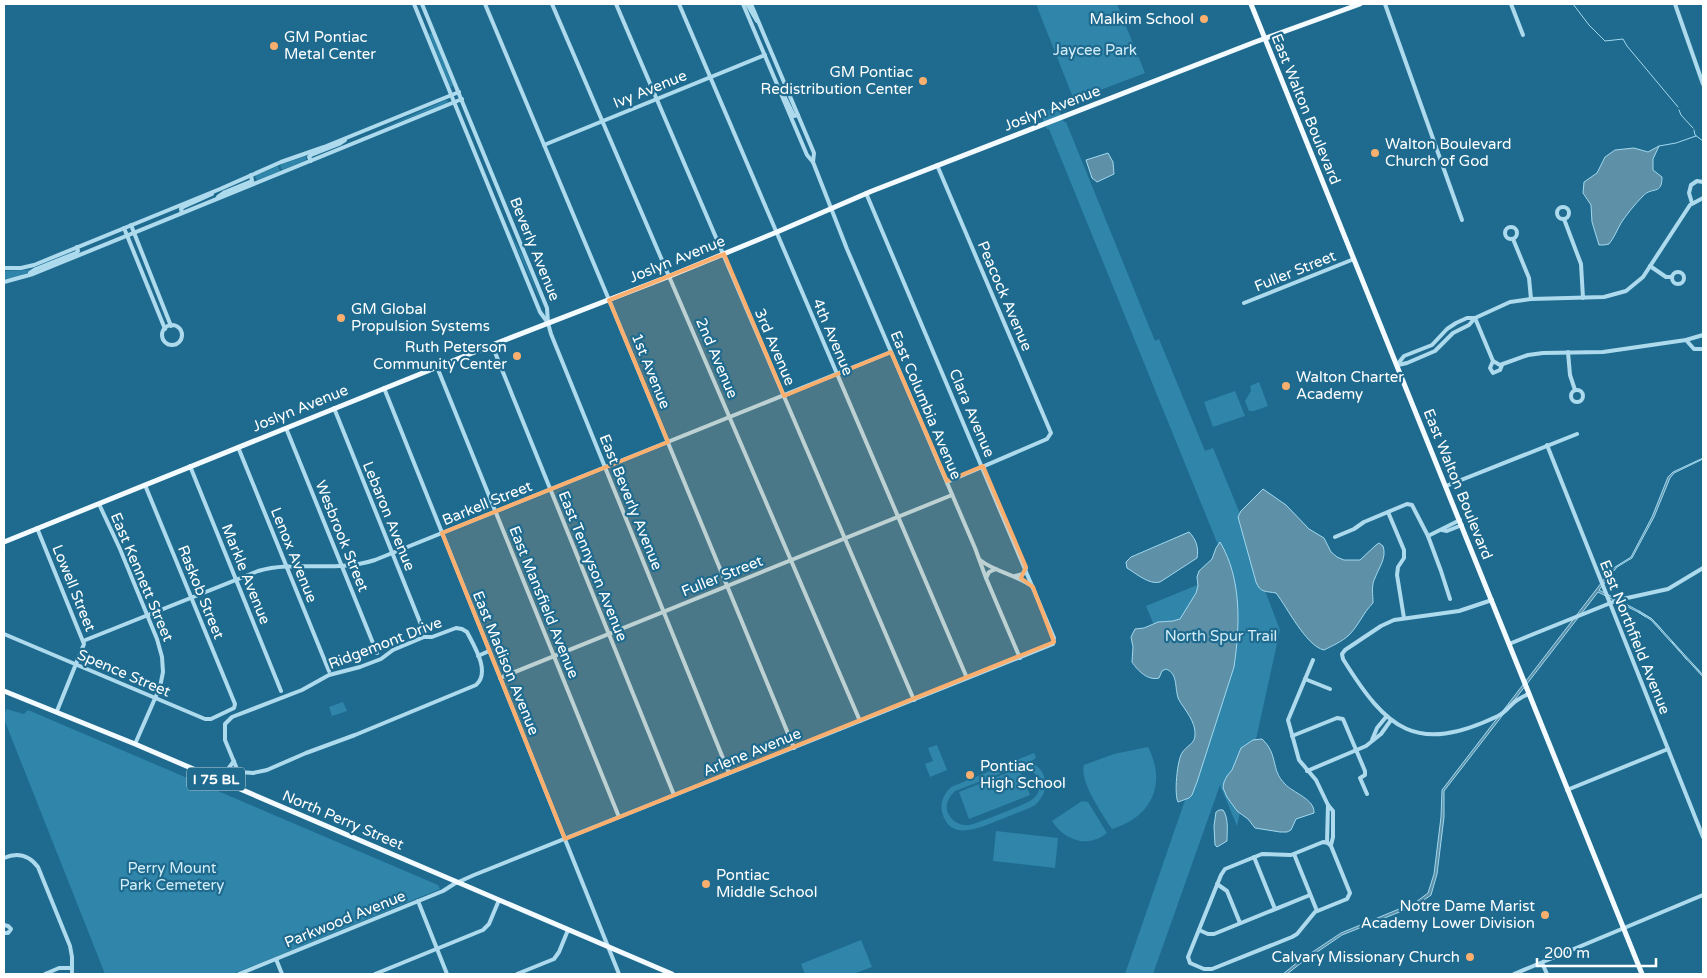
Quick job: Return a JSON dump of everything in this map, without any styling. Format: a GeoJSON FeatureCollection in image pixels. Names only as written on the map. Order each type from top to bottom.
{"type":"FeatureCollection","features":[{"type":"Feature","properties":{"kind":"main road","name":"East Walton Boulevard"},"geometry":{"type":"LineString","coordinates":[[1251,4],[1642,974]]}},
{"type":"Feature","properties":{"kind":"main road","name":"Joslyn Avenue"},"geometry":{"type":"LineString","coordinates":[[4,542],[437,366],[670,276],[866,193],[1360,4]]}},
{"type":"Feature","properties":{"kind":"main road","name":"North Perry Street"},"geometry":{"type":"LineString","coordinates":[[4,691],[135,744],[672,974]]}},
{"type":"Feature","properties":{"kind":"street","name":"Beverly Avenue"},"geometry":{"type":"LineString","coordinates":[[414,4],[540,312],[548,323]]}},
{"type":"Feature","properties":{"kind":"street","name":"Beverly Avenue"},"geometry":{"type":"LineString","coordinates":[[422,4],[547,308],[548,323]]}},
{"type":"Feature","properties":{"kind":"street","name":"1st Avenue"},"geometry":{"type":"LineString","coordinates":[[485,4],[794,748]]}},
{"type":"Feature","properties":{"kind":"street","name":"2nd Avenue"},"geometry":{"type":"LineString","coordinates":[[552,4],[860,721]]}},
{"type":"Feature","properties":{"kind":"street","name":"3rd Avenue"},"geometry":{"type":"LineString","coordinates":[[616,4],[914,700]]}},
{"type":"Feature","properties":{"kind":"street","name":"4th Avenue"},"geometry":{"type":"LineString","coordinates":[[679,4],[967,678]]}},
{"type":"Feature","properties":{"kind":"street","name":"East Columbia Avenue"},"geometry":{"type":"LineString","coordinates":[[743,4],[807,155],[813,162],[1020,658]]}},
{"type":"Feature","properties":{"kind":"street","name":"East Columbia Avenue"},"geometry":{"type":"LineString","coordinates":[[749,4],[752,16],[761,27],[814,153],[813,162]]}},
{"type":"Feature","properties":{"kind":"street"},"geometry":{"type":"LineString","coordinates":[[1385,4],[1462,220]]}},
{"type":"Feature","properties":{"kind":"street"},"geometry":{"type":"LineString","coordinates":[[1511,4],[1523,35]]}},
{"type":"Feature","properties":{"kind":"street"},"geometry":{"type":"LineString","coordinates":[[1675,4],[1703,84]]}},
{"type":"Feature","properties":{"kind":"street","name":"Ivy Avenue"},"geometry":{"type":"LineString","coordinates":[[544,145],[765,55]]}},
{"type":"Feature","properties":{"kind":"street","name":"East Columbia Avenue"},"geometry":{"type":"LineString","coordinates":[[775,78],[794,116],[798,115]]}},
{"type":"Feature","properties":{"kind":"street"},"geometry":{"type":"LineString","coordinates":[[4,268],[16,269],[29,266],[220,189],[291,158],[351,136],[458,92]]}},
{"type":"Feature","properties":{"kind":"street"},"geometry":{"type":"LineString","coordinates":[[4,282],[24,277],[127,236],[462,99]]}},
{"type":"Feature","properties":{"kind":"street"},"geometry":{"type":"LineString","coordinates":[[310,161],[310,155],[339,144],[351,136]]}},
{"type":"Feature","properties":{"kind":"street","name":"Peacock Avenue"},"geometry":{"type":"LineString","coordinates":[[937,165],[1050,432],[1048,439],[983,466]]}},
{"type":"Feature","properties":{"kind":"street"},"geometry":{"type":"LineString","coordinates":[[212,201],[225,192],[252,181],[251,176]]}},
{"type":"Feature","properties":{"kind":"street"},"geometry":{"type":"LineString","coordinates":[[1692,203],[1689,188],[1695,182],[1703,182]]}},
{"type":"Feature","properties":{"kind":"street"},"geometry":{"type":"LineString","coordinates":[[182,213],[181,209],[183,207],[208,197],[220,189]]}},
{"type":"Feature","properties":{"kind":"street","name":"Clara Avenue"},"geometry":{"type":"LineString","coordinates":[[866,193],[1026,567],[1054,642]]}},
{"type":"Feature","properties":{"kind":"street"},"geometry":{"type":"LineString","coordinates":[[1397,365],[1404,356],[1434,343],[1454,324],[1467,318],[1475,318],[1510,302],[1531,298],[1609,297],[1622,293],[1635,285],[1650,266],[1692,203],[1702,199]]}},
{"type":"Feature","properties":{"kind":"street"},"geometry":{"type":"LineString","coordinates":[[1564,219],[1581,264],[1583,298]]}},
{"type":"Feature","properties":{"kind":"street"},"geometry":{"type":"LineString","coordinates":[[130,226],[172,326]]}},
{"type":"Feature","properties":{"kind":"street"},"geometry":{"type":"LineString","coordinates":[[124,228],[164,329],[163,341],[170,345],[175,345],[180,341],[181,334],[179,329],[172,326],[164,329]]}},
{"type":"Feature","properties":{"kind":"street"},"geometry":{"type":"LineString","coordinates":[[1513,239],[1529,278],[1531,298]]}},
{"type":"Feature","properties":{"kind":"street"},"geometry":{"type":"LineString","coordinates":[[24,277],[36,269],[76,253],[77,247]]}},
{"type":"Feature","properties":{"kind":"street","name":"Fuller Street"},"geometry":{"type":"LineString","coordinates":[[1244,303],[1354,259]]}},
{"type":"Feature","properties":{"kind":"street"},"geometry":{"type":"LineString","coordinates":[[1650,266],[1666,277],[1672,277]]}},
{"type":"Feature","properties":{"kind":"street"},"geometry":{"type":"LineString","coordinates":[[1397,365],[1428,355],[1439,348],[1455,332],[1469,325],[1475,318]]}},
{"type":"Feature","properties":{"kind":"street"},"geometry":{"type":"LineString","coordinates":[[1475,318],[1493,361],[1497,365],[1543,352],[1603,352],[1686,340],[1703,335]]}},
{"type":"Feature","properties":{"kind":"street","name":"East Beverly Avenue"},"geometry":{"type":"LineString","coordinates":[[548,323],[729,774]]}},
{"type":"Feature","properties":{"kind":"street"},"geometry":{"type":"LineString","coordinates":[[1686,340],[1694,349],[1703,349]]}},
{"type":"Feature","properties":{"kind":"street","name":"East Tennyson Avenue"},"geometry":{"type":"LineString","coordinates":[[492,345],[674,795]]}},
{"type":"Feature","properties":{"kind":"street"},"geometry":{"type":"LineString","coordinates":[[1425,348],[1428,355]]}},
{"type":"Feature","properties":{"kind":"street","name":"Barkell Street"},"geometry":{"type":"LineString","coordinates":[[84,641],[261,570],[286,566],[342,567],[363,564],[892,352]]}},
{"type":"Feature","properties":{"kind":"street"},"geometry":{"type":"LineString","coordinates":[[1568,352],[1570,375],[1574,390]]}},
{"type":"Feature","properties":{"kind":"street"},"geometry":{"type":"LineString","coordinates":[[1493,361],[1490,368],[1494,373],[1498,372],[1502,365]]}},
{"type":"Feature","properties":{"kind":"street","name":"East Mansfield Avenue"},"geometry":{"type":"LineString","coordinates":[[437,366],[619,817]]}},
{"type":"Feature","properties":{"kind":"street","name":"East Madison Avenue"},"geometry":{"type":"LineString","coordinates":[[384,388],[620,974]]}},
{"type":"Feature","properties":{"kind":"street","name":"Lebaron Avenue"},"geometry":{"type":"LineString","coordinates":[[334,408],[424,632]]}},
{"type":"Feature","properties":{"kind":"street","name":"Wesbrook Street"},"geometry":{"type":"LineString","coordinates":[[286,428],[377,653]]}},
{"type":"Feature","properties":{"kind":"street"},"geometry":{"type":"LineString","coordinates":[[1446,486],[1577,434]]}},
{"type":"Feature","properties":{"kind":"street","name":"East Northfield Avenue"},"geometry":{"type":"LineString","coordinates":[[1546,445],[1703,837]]}},
{"type":"Feature","properties":{"kind":"street","name":"Lenox Avenue"},"geometry":{"type":"LineString","coordinates":[[238,447],[328,671]]}},
{"type":"Feature","properties":{"kind":"street","name":"Markle Avenue"},"geometry":{"type":"LineString","coordinates":[[190,466],[281,691]]}},
{"type":"Feature","properties":{"kind":"street"},"geometry":{"type":"LineString","coordinates":[[946,482],[983,466]]}},
{"type":"Feature","properties":{"kind":"street","name":"Raskob Street"},"geometry":{"type":"LineString","coordinates":[[145,485],[235,707]]}},
{"type":"Feature","properties":{"kind":"street","name":"Fuller Street"},"geometry":{"type":"LineString","coordinates":[[500,678],[952,496]]}},
{"type":"Feature","properties":{"kind":"street","name":"East Kennett Street"},"geometry":{"type":"LineString","coordinates":[[99,504],[120,549],[160,648],[163,662],[161,682],[135,744]]}},
{"type":"Feature","properties":{"kind":"street"},"geometry":{"type":"LineString","coordinates":[[1335,537],[1388,512],[1408,504],[1413,505],[1428,536],[1450,599]]}},
{"type":"Feature","properties":{"kind":"street"},"geometry":{"type":"LineString","coordinates":[[1388,512],[1404,550],[1404,558],[1397,569],[1404,618]]}},
{"type":"Feature","properties":{"kind":"street"},"geometry":{"type":"LineString","coordinates":[[1428,536],[1442,530],[1446,526],[1461,523]]}},
{"type":"Feature","properties":{"kind":"street","name":"Lowell Street"},"geometry":{"type":"LineString","coordinates":[[38,528],[84,641],[84,648],[57,711]]}},
{"type":"Feature","properties":{"kind":"street"},"geometry":{"type":"LineString","coordinates":[[979,558],[996,569],[1015,576],[1033,587]]}},
{"type":"Feature","properties":{"kind":"street"},"geometry":{"type":"LineString","coordinates":[[1015,576],[1023,574],[1026,567]]}},
{"type":"Feature","properties":{"kind":"street"},"geometry":{"type":"LineString","coordinates":[[1509,644],[1626,597],[1666,590],[1703,568]]}},
{"type":"Feature","properties":{"kind":"street"},"geometry":{"type":"LineString","coordinates":[[986,578],[989,572],[996,569]]}},
{"type":"Feature","properties":{"kind":"street"},"geometry":{"type":"LineString","coordinates":[[1492,600],[1459,611],[1404,618],[1384,625],[1345,650],[1342,655],[1343,660],[1370,700],[1386,717],[1404,728],[1417,732],[1434,734],[1452,733],[1500,715],[1517,700],[1529,694]]}},
{"type":"Feature","properties":{"kind":"street","name":"Ridgemont Drive"},"geometry":{"type":"LineString","coordinates":[[454,628],[460,628],[467,632],[478,656],[482,671],[481,680],[476,685],[267,770],[253,773],[240,772],[225,740],[225,726],[228,720],[239,713],[286,696],[335,673],[360,667],[377,660],[392,650],[424,637],[432,637],[454,628]]}},
{"type":"Feature","properties":{"kind":"street","name":"Spence Street"},"geometry":{"type":"LineString","coordinates":[[4,634],[206,719],[235,707]]}},
{"type":"Feature","properties":{"kind":"street","name":"Arlene Avenue"},"geometry":{"type":"LineString","coordinates":[[457,882],[1020,658],[1054,642]]}},
{"type":"Feature","properties":{"kind":"street"},"geometry":{"type":"LineString","coordinates":[[478,656],[489,651]]}},
{"type":"Feature","properties":{"kind":"street"},"geometry":{"type":"LineString","coordinates":[[1313,660],[1288,718],[1299,760],[1318,784],[1328,805],[1329,844],[1350,895],[1346,900],[1317,911],[1294,936],[1209,970],[1192,964],[1188,960],[1221,873],[1226,868],[1266,853],[1294,854],[1329,844]]}},
{"type":"Feature","properties":{"kind":"street"},"geometry":{"type":"LineString","coordinates":[[1305,678],[1330,689]]}},
{"type":"Feature","properties":{"kind":"street"},"geometry":{"type":"LineString","coordinates":[[1372,741],[1375,731],[1386,717]]}},
{"type":"Feature","properties":{"kind":"street"},"geometry":{"type":"LineString","coordinates":[[1292,736],[1340,718],[1345,720],[1365,771],[1364,776],[1360,778],[1367,794]]}},
{"type":"Feature","properties":{"kind":"street"},"geometry":{"type":"LineString","coordinates":[[1307,771],[1368,746],[1380,735],[1391,720]]}},
{"type":"Feature","properties":{"kind":"street"},"geometry":{"type":"LineString","coordinates":[[1568,790],[1668,749]]}},
{"type":"Feature","properties":{"kind":"street"},"geometry":{"type":"LineString","coordinates":[[222,781],[234,761]]}},
{"type":"Feature","properties":{"kind":"street"},"geometry":{"type":"LineString","coordinates":[[229,784],[237,769]]}},
{"type":"Feature","properties":{"kind":"street"},"geometry":{"type":"LineString","coordinates":[[1294,854],[1317,911]]}},
{"type":"Feature","properties":{"kind":"street"},"geometry":{"type":"LineString","coordinates":[[4,858],[15,855],[23,856],[32,860],[38,867],[70,946],[72,974]]}},
{"type":"Feature","properties":{"kind":"street"},"geometry":{"type":"LineString","coordinates":[[1254,857],[1275,909]]}},
{"type":"Feature","properties":{"kind":"street","name":"Parkwood Avenue"},"geometry":{"type":"LineString","coordinates":[[239,974],[443,891],[457,882]]}},
{"type":"Feature","properties":{"kind":"street"},"geometry":{"type":"LineString","coordinates":[[1217,884],[1227,891],[1240,923]]}},
{"type":"Feature","properties":{"kind":"street"},"geometry":{"type":"LineString","coordinates":[[1199,930],[1212,934],[1310,895]]}},
{"type":"Feature","properties":{"kind":"street"},"geometry":{"type":"LineString","coordinates":[[1514,974],[1703,895]]}},
{"type":"Feature","properties":{"kind":"street"},"geometry":{"type":"LineString","coordinates":[[376,974],[485,929],[499,900]]}},
{"type":"Feature","properties":{"kind":"street"},"geometry":{"type":"LineString","coordinates":[[418,901],[447,974]]}},
{"type":"Feature","properties":{"kind":"street"},"geometry":{"type":"LineString","coordinates":[[4,925],[10,927],[11,930],[8,933],[4,933]]}},
{"type":"Feature","properties":{"kind":"street"},"geometry":{"type":"LineString","coordinates":[[517,974],[554,959],[568,930]]}},
{"type":"Feature","properties":{"kind":"street"},"geometry":{"type":"LineString","coordinates":[[276,959],[282,974]]}},
{"type":"Feature","properties":{"kind":"street"},"geometry":{"type":"LineString","coordinates":[[1542,963],[1547,974]]}},
{"type":"Feature","properties":{"kind":"street"},"geometry":{"type":"LineString","coordinates":[[45,974],[59,968],[72,968]]}},
{"type":"Feature","properties":{"kind":"highlighted area"},"geometry":{"type":"Polygon","coordinates":[[[724,254],[784,396],[891,352],[947,481],[983,466],[1026,567],[1021,578],[1033,587],[1054,642],[565,839],[442,533],[668,442],[609,300],[724,254]]]}},
{"type":"Feature","properties":{"kind":"green space","name":"Jaycee Park"},"geometry":{"type":"Polygon","coordinates":[[[1036,4],[1117,4],[1145,73],[1074,100],[1036,4]]]}},
{"type":"Feature","properties":{"kind":"green space"},"geometry":{"type":"Polygon","coordinates":[[[432,33],[453,85],[452,87],[429,34],[432,33]]]}},
{"type":"Feature","properties":{"kind":"green space"},"geometry":{"type":"Polygon","coordinates":[[[446,100],[448,101],[447,103],[383,128],[446,100]]]}},
{"type":"Feature","properties":{"kind":"green space","name":"North Spur Trail"},"geometry":{"type":"Polygon","coordinates":[[[1058,107],[1064,122],[1066,122],[1155,341],[1159,339],[1205,451],[1213,448],[1259,560],[1254,562],[1280,630],[1237,826],[1220,785],[1153,974],[1125,974],[1204,745],[1146,606],[1229,572],[1049,129],[1047,129],[1040,113],[1058,107]]]}},
{"type":"Feature","properties":{"kind":"green space"},"geometry":{"type":"Polygon","coordinates":[[[306,156],[306,160],[282,170],[280,165],[306,156]]]}},
{"type":"Feature","properties":{"kind":"green space"},"geometry":{"type":"Polygon","coordinates":[[[278,166],[280,171],[258,180],[256,179],[255,176],[278,166]]]}},
{"type":"Feature","properties":{"kind":"green space"},"geometry":{"type":"Polygon","coordinates":[[[508,228],[523,257],[544,309],[508,228]]]}},
{"type":"Feature","properties":{"kind":"green space"},"geometry":{"type":"Polygon","coordinates":[[[75,251],[18,277],[4,279],[4,271],[28,270],[75,251]]]}},
{"type":"Feature","properties":{"kind":"green space"},"geometry":{"type":"Polygon","coordinates":[[[1259,382],[1268,406],[1249,411],[1245,401],[1251,391],[1250,386],[1259,382]]]}},
{"type":"Feature","properties":{"kind":"green space"},"geometry":{"type":"Polygon","coordinates":[[[1235,391],[1245,416],[1213,427],[1204,402],[1235,391]]]}},
{"type":"Feature","properties":{"kind":"green space"},"geometry":{"type":"Polygon","coordinates":[[[343,702],[347,711],[332,716],[329,707],[343,702]]]}},
{"type":"Feature","properties":{"kind":"green space","name":"Perry Mount Park Cemetery"},"geometry":{"type":"Polygon","coordinates":[[[6,709],[24,714],[28,710],[438,885],[440,889],[233,974],[105,974],[4,719],[6,709]]]}},
{"type":"Feature","properties":{"kind":"green space"},"geometry":{"type":"Polygon","coordinates":[[[937,745],[947,770],[930,777],[925,764],[933,761],[928,748],[937,745]]]}},
{"type":"Feature","properties":{"kind":"green space"},"geometry":{"type":"Polygon","coordinates":[[[1148,747],[1154,761],[1156,774],[1156,786],[1152,797],[1146,808],[1137,816],[1126,824],[1112,829],[1088,789],[1083,772],[1084,765],[1114,754],[1148,747]]]}},
{"type":"Feature","properties":{"kind":"green space"},"geometry":{"type":"Polygon","coordinates":[[[1034,753],[1036,758],[1030,762],[1041,770],[1045,782],[1043,794],[1035,805],[986,825],[968,830],[952,828],[946,822],[942,812],[943,798],[951,787],[1034,753]],[[1020,766],[955,791],[950,796],[948,802],[949,815],[957,823],[969,825],[1033,799],[1040,789],[1040,783],[1035,774],[1026,767],[1020,766]]]}},
{"type":"Feature","properties":{"kind":"green space"},"geometry":{"type":"Polygon","coordinates":[[[1019,768],[1030,795],[969,819],[959,792],[1019,768]]]}},
{"type":"Feature","properties":{"kind":"green space"},"geometry":{"type":"Polygon","coordinates":[[[1082,801],[1088,802],[1107,833],[1092,841],[1076,840],[1069,837],[1057,828],[1052,821],[1082,801]]]}},
{"type":"Feature","properties":{"kind":"green space"},"geometry":{"type":"Polygon","coordinates":[[[996,831],[1058,838],[1055,868],[993,861],[996,831]]]}},
{"type":"Feature","properties":{"kind":"green space"},"geometry":{"type":"Polygon","coordinates":[[[861,940],[872,967],[853,974],[805,974],[801,964],[861,940]]]}},
{"type":"Feature","properties":{"kind":"shaded area"},"geometry":{"type":"Polygon","coordinates":[[[1659,146],[1653,159],[1653,170],[1662,177],[1660,187],[1646,193],[1637,202],[1621,223],[1609,244],[1599,245],[1592,222],[1591,205],[1583,193],[1584,182],[1597,173],[1605,157],[1615,150],[1634,148],[1648,152],[1659,146]]]}},
{"type":"Feature","properties":{"kind":"shaded area"},"geometry":{"type":"Polygon","coordinates":[[[1108,153],[1113,162],[1114,174],[1097,182],[1092,178],[1086,160],[1108,153]]]}},
{"type":"Feature","properties":{"kind":"shaded area"},"geometry":{"type":"Polygon","coordinates":[[[1703,458],[1674,473],[1670,478],[1654,517],[1632,558],[1617,567],[1599,590],[1652,619],[1703,677],[1651,620],[1598,592],[1444,791],[1444,817],[1437,874],[1431,895],[1417,905],[1342,935],[1287,974],[1283,974],[1341,933],[1416,902],[1428,893],[1434,874],[1441,817],[1442,790],[1612,569],[1631,557],[1652,517],[1668,477],[1673,472],[1703,458]]]}},
{"type":"Feature","properties":{"kind":"shaded area"},"geometry":{"type":"Polygon","coordinates":[[[1263,489],[1286,505],[1309,529],[1324,538],[1331,552],[1337,557],[1344,560],[1360,560],[1379,543],[1383,546],[1384,555],[1373,584],[1373,603],[1349,635],[1324,650],[1317,647],[1304,634],[1276,593],[1261,590],[1256,582],[1238,517],[1241,511],[1263,489]]]}},
{"type":"Feature","properties":{"kind":"shaded area"},"geometry":{"type":"Polygon","coordinates":[[[1189,532],[1196,544],[1197,558],[1160,582],[1156,583],[1147,580],[1127,568],[1126,562],[1131,557],[1189,532]]]}},
{"type":"Feature","properties":{"kind":"shaded area"},"geometry":{"type":"Polygon","coordinates":[[[1220,542],[1232,571],[1238,603],[1234,667],[1192,795],[1178,802],[1177,770],[1182,753],[1195,738],[1194,725],[1179,700],[1175,678],[1170,671],[1166,669],[1162,671],[1159,678],[1155,679],[1147,677],[1140,672],[1132,662],[1133,647],[1131,637],[1135,629],[1144,628],[1158,622],[1180,619],[1196,593],[1199,571],[1212,559],[1220,542]]]}},
{"type":"Feature","properties":{"kind":"shaded area"},"geometry":{"type":"Polygon","coordinates":[[[1262,739],[1271,751],[1280,778],[1307,800],[1313,808],[1314,813],[1296,819],[1291,830],[1287,832],[1255,828],[1248,819],[1237,811],[1223,788],[1224,782],[1232,770],[1241,748],[1253,740],[1262,739]]]}},
{"type":"Feature","properties":{"kind":"shaded area"},"geometry":{"type":"Polygon","coordinates":[[[1223,810],[1225,813],[1227,841],[1217,847],[1215,845],[1214,826],[1216,812],[1223,810]]]}},
{"type":"Feature","properties":{"kind":"waterway"},"geometry":{"type":"LineString","coordinates":[[1573,4],[1589,25],[1605,41],[1623,39],[1678,107]]}},
{"type":"Feature","properties":{"kind":"waterway"},"geometry":{"type":"LineString","coordinates":[[1679,110],[1693,128]]}},
{"type":"Feature","properties":{"kind":"waterway"},"geometry":{"type":"LineString","coordinates":[[1694,130],[1695,135],[1703,141]]}},
{"type":"Feature","properties":{"kind":"waterway"},"geometry":{"type":"LineString","coordinates":[[1659,146],[1676,143],[1696,136]]}},
{"type":"Feature","properties":{"kind":"waterway"},"geometry":{"type":"LineString","coordinates":[[1639,611],[1652,619],[1663,631]]}},
{"type":"Feature","properties":{"kind":"waterway"},"geometry":{"type":"LineString","coordinates":[[1638,612],[1646,617]]}},
{"type":"Feature","properties":{"kind":"waterway"},"geometry":{"type":"LineString","coordinates":[[1672,642],[1687,660]]}},
{"type":"Feature","properties":{"kind":"waterway"},"geometry":{"type":"LineString","coordinates":[[1693,664],[1700,672]]}},
{"type":"Feature","properties":{"kind":"place","name":"Malkim School"},"geometry":{"type":"Point","coordinates":[1204,19]}},
{"type":"Feature","properties":{"kind":"place","name":"GM Pontiac Metal Center"},"geometry":{"type":"Point","coordinates":[274,46]}},
{"type":"Feature","properties":{"kind":"place","name":"GM Pontiac Redistribution Center"},"geometry":{"type":"Point","coordinates":[923,81]}},
{"type":"Feature","properties":{"kind":"place","name":"Walton Boulevard Church of God"},"geometry":{"type":"Point","coordinates":[1375,153]}},
{"type":"Feature","properties":{"kind":"place","name":"GM Global Propulsion Systems"},"geometry":{"type":"Point","coordinates":[341,318]}},
{"type":"Feature","properties":{"kind":"place","name":"Ruth Peterson Community Center"},"geometry":{"type":"Point","coordinates":[517,356]}},
{"type":"Feature","properties":{"kind":"place","name":"Walton Charter Academy"},"geometry":{"type":"Point","coordinates":[1286,386]}},
{"type":"Feature","properties":{"kind":"place","name":"Pontiac High School"},"geometry":{"type":"Point","coordinates":[970,775]}},
{"type":"Feature","properties":{"kind":"place","name":"Pontiac Middle School"},"geometry":{"type":"Point","coordinates":[706,884]}},
{"type":"Feature","properties":{"kind":"place","name":"Notre Dame Marist Academy Lower Division"},"geometry":{"type":"Point","coordinates":[1545,915]}},
{"type":"Feature","properties":{"kind":"place","name":"Calvary Missionary Church"},"geometry":{"type":"Point","coordinates":[1470,957]}}]}
